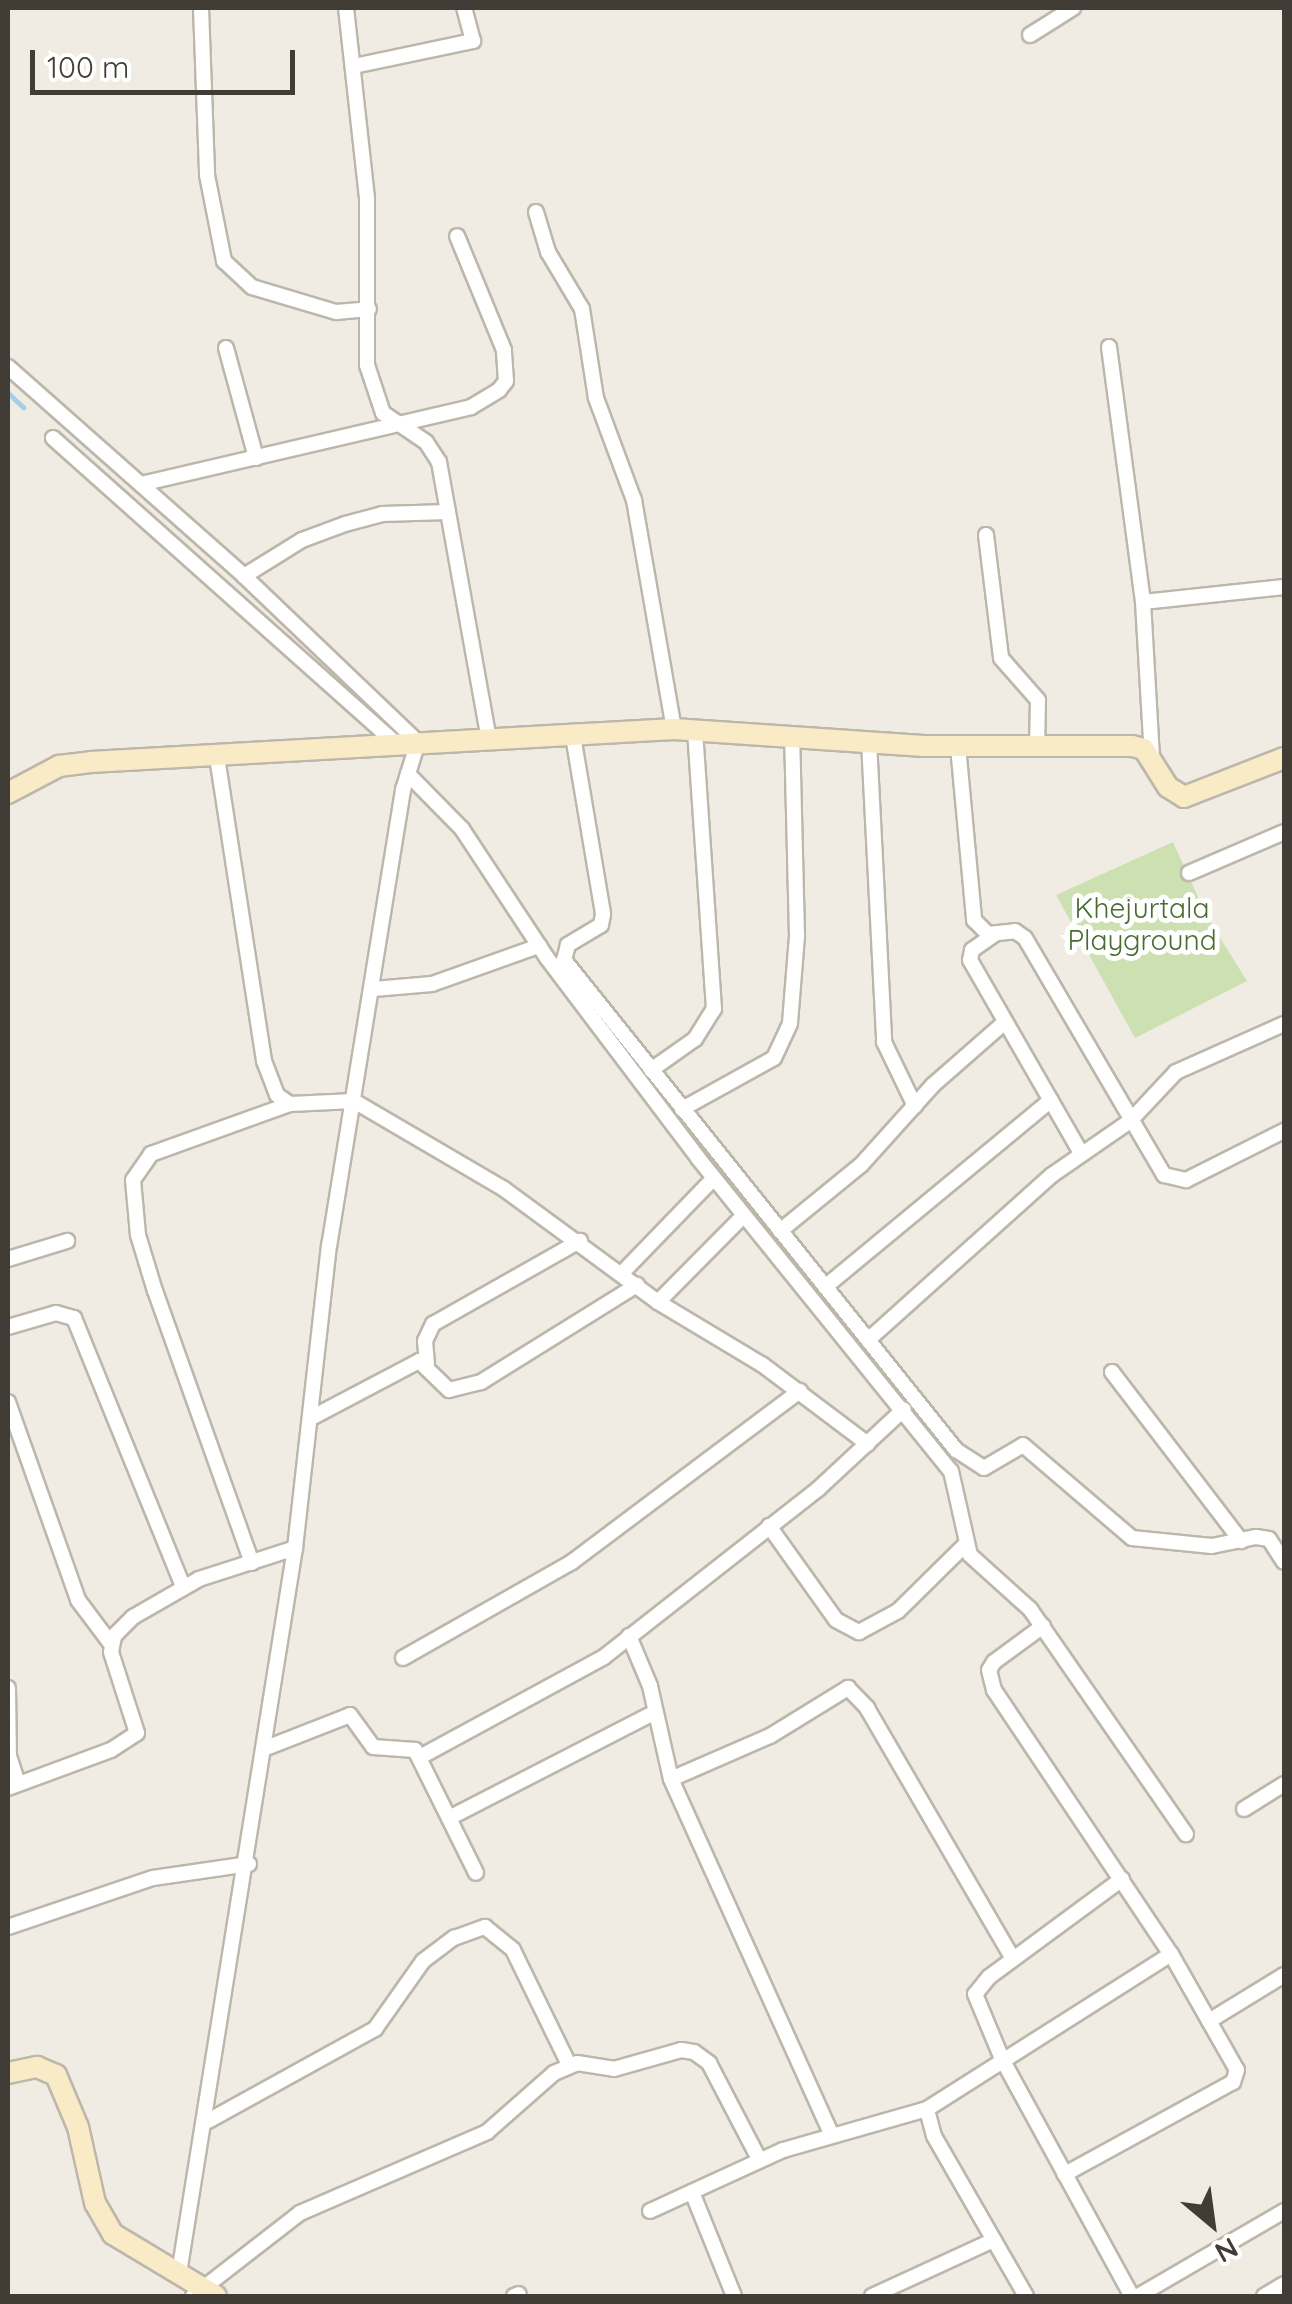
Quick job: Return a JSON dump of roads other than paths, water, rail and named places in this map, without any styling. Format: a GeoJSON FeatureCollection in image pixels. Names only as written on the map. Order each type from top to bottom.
{"type":"FeatureCollection","features":[{"type":"Feature","properties":{"kind":"street"},"geometry":{"type":"LineString","coordinates":[[201,8],[207,174],[224,261],[252,287],[305,298],[326,310],[368,309]]}},
{"type":"Feature","properties":{"kind":"street"},"geometry":{"type":"LineString","coordinates":[[346,8],[354,66],[368,309],[366,365],[391,423],[434,450],[489,739]]}},
{"type":"Feature","properties":{"kind":"street"},"geometry":{"type":"LineString","coordinates":[[354,66],[474,40],[464,8]]}},
{"type":"Feature","properties":{"kind":"street"},"geometry":{"type":"LineString","coordinates":[[1030,35],[1074,8]]}},
{"type":"Feature","properties":{"kind":"street"},"geometry":{"type":"LineString","coordinates":[[536,212],[548,252],[582,309],[596,398],[634,500],[684,730],[714,1009],[695,1038],[651,1070]]}},
{"type":"Feature","properties":{"kind":"street"},"geometry":{"type":"LineString","coordinates":[[141,484],[472,407],[506,380],[504,350],[456,236]]}},
{"type":"Feature","properties":{"kind":"street"},"geometry":{"type":"LineString","coordinates":[[1109,347],[1143,602],[1152,758],[1168,787],[1184,797],[1284,758]]}},
{"type":"Feature","properties":{"kind":"street"},"geometry":{"type":"LineString","coordinates":[[226,348],[256,458]]}},
{"type":"Feature","properties":{"kind":"street"},"geometry":{"type":"LineString","coordinates":[[8,367],[244,576],[407,743],[408,774],[329,1245],[295,1548],[249,1864],[179,2273]]}},
{"type":"Feature","properties":{"kind":"street"},"geometry":{"type":"LineString","coordinates":[[53,438],[407,743]]}},
{"type":"Feature","properties":{"kind":"street"},"geometry":{"type":"LineString","coordinates":[[244,576],[302,540],[345,524],[382,514],[448,512]]}},
{"type":"Feature","properties":{"kind":"street"},"geometry":{"type":"LineString","coordinates":[[986,535],[1000,658],[1038,700],[1036,747]]}},
{"type":"Feature","properties":{"kind":"street"},"geometry":{"type":"LineString","coordinates":[[1143,602],[1284,587]]}},
{"type":"Feature","properties":{"kind":"street"},"geometry":{"type":"LineString","coordinates":[[8,793],[59,766],[684,730],[958,746],[1132,746],[1152,758]]}},
{"type":"Feature","properties":{"kind":"street"},"geometry":{"type":"LineString","coordinates":[[682,1109],[774,1058],[790,1023],[797,936],[792,734]]}},
{"type":"Feature","properties":{"kind":"street"},"geometry":{"type":"LineString","coordinates":[[573,736],[603,914],[601,925],[568,946],[564,960],[825,1288],[975,1465],[993,1466],[1023,1445],[1132,1538],[1200,1546],[1268,1539],[1282,1552]]}},
{"type":"Feature","properties":{"kind":"street"},"geometry":{"type":"LineString","coordinates":[[869,741],[882,1030],[914,1106]]}},
{"type":"Feature","properties":{"kind":"street"},"geometry":{"type":"LineString","coordinates":[[958,746],[970,906],[979,928],[996,934]]}},
{"type":"Feature","properties":{"kind":"street"},"geometry":{"type":"LineString","coordinates":[[217,757],[264,1061],[269,1082],[290,1104]]}},
{"type":"Feature","properties":{"kind":"street"},"geometry":{"type":"LineString","coordinates":[[408,774],[462,829],[539,946],[714,1178],[904,1410],[956,1480],[965,1544],[1042,1626],[1186,1834]]}},
{"type":"Feature","properties":{"kind":"street"},"geometry":{"type":"LineString","coordinates":[[1190,873],[1284,832]]}},
{"type":"Feature","properties":{"kind":"street"},"geometry":{"type":"LineString","coordinates":[[1081,1153],[970,960],[972,950],[996,934],[1015,931],[1024,938],[1130,1121],[1172,1181],[1186,1180],[1284,1131]]}},
{"type":"Feature","properties":{"kind":"street"},"geometry":{"type":"LineString","coordinates":[[374,989],[432,984],[539,946]]}},
{"type":"Feature","properties":{"kind":"street"},"geometry":{"type":"LineString","coordinates":[[780,1231],[861,1165],[914,1106],[1006,1022]]}},
{"type":"Feature","properties":{"kind":"street"},"geometry":{"type":"LineString","coordinates":[[868,1340],[1081,1153],[1130,1121],[1157,1088],[1194,1060],[1284,1024]]}},
{"type":"Feature","properties":{"kind":"street"},"geometry":{"type":"LineString","coordinates":[[825,1288],[1051,1100]]}},
{"type":"Feature","properties":{"kind":"street"},"geometry":{"type":"LineString","coordinates":[[252,1562],[155,1291],[138,1235],[133,1180],[150,1154],[290,1104],[354,1101],[580,1241],[658,1302],[800,1391],[868,1444]]}},
{"type":"Feature","properties":{"kind":"street"},"geometry":{"type":"LineString","coordinates":[[622,1273],[714,1178]]}},
{"type":"Feature","properties":{"kind":"street"},"geometry":{"type":"LineString","coordinates":[[658,1302],[744,1215]]}},
{"type":"Feature","properties":{"kind":"street"},"geometry":{"type":"LineString","coordinates":[[8,1258],[67,1241]]}},
{"type":"Feature","properties":{"kind":"street"},"geometry":{"type":"LineString","coordinates":[[580,1241],[433,1324],[425,1342],[427,1364],[437,1382],[462,1389],[637,1285]]}},
{"type":"Feature","properties":{"kind":"street"},"geometry":{"type":"LineString","coordinates":[[8,1327],[56,1314],[74,1318],[144,1504],[183,1587]]}},
{"type":"Feature","properties":{"kind":"street"},"geometry":{"type":"LineString","coordinates":[[311,1418],[407,1364],[427,1364]]}},
{"type":"Feature","properties":{"kind":"street"},"geometry":{"type":"LineString","coordinates":[[1112,1372],[1241,1541]]}},
{"type":"Feature","properties":{"kind":"street"},"geometry":{"type":"LineString","coordinates":[[403,1658],[572,1562],[800,1391]]}},
{"type":"Feature","properties":{"kind":"street"},"geometry":{"type":"LineString","coordinates":[[8,1402],[78,1600],[111,1644],[137,1733],[111,1750],[13,1786],[8,1756],[8,1688]]}},
{"type":"Feature","properties":{"kind":"street"},"geometry":{"type":"LineString","coordinates":[[420,1757],[580,1672],[768,1526],[904,1410]]}},
{"type":"Feature","properties":{"kind":"street"},"geometry":{"type":"LineString","coordinates":[[768,1526],[836,1620],[859,1632],[906,1604],[965,1544]]}},
{"type":"Feature","properties":{"kind":"street"},"geometry":{"type":"LineString","coordinates":[[111,1644],[133,1617],[183,1587],[295,1548]]}},
{"type":"Feature","properties":{"kind":"street"},"geometry":{"type":"LineString","coordinates":[[1042,1626],[994,1662],[990,1678],[1171,1954],[1237,2070],[1233,2082],[1065,2174]]}},
{"type":"Feature","properties":{"kind":"street"},"geometry":{"type":"LineString","coordinates":[[629,1636],[655,1712],[671,1778],[832,2135]]}},
{"type":"Feature","properties":{"kind":"street"},"geometry":{"type":"LineString","coordinates":[[671,1778],[770,1736],[848,1688],[868,1708],[1013,1959]]}},
{"type":"Feature","properties":{"kind":"street"},"geometry":{"type":"LineString","coordinates":[[449,1818],[655,1712]]}},
{"type":"Feature","properties":{"kind":"street"},"geometry":{"type":"LineString","coordinates":[[266,1748],[350,1715],[373,1747],[408,1746],[420,1757],[476,1873]]}},
{"type":"Feature","properties":{"kind":"street"},"geometry":{"type":"LineString","coordinates":[[1244,1809],[1284,1784]]}},
{"type":"Feature","properties":{"kind":"street"},"geometry":{"type":"LineString","coordinates":[[8,1927],[153,1878],[249,1864]]}},
{"type":"Feature","properties":{"kind":"street"},"geometry":{"type":"LineString","coordinates":[[1122,1880],[1013,1959],[975,1994],[1002,2058],[1135,2296],[1284,2211]]}},
{"type":"Feature","properties":{"kind":"street"},"geometry":{"type":"LineString","coordinates":[[208,2121],[375,2029],[422,1961],[454,1938],[485,1928],[513,1950],[569,2065]]}},
{"type":"Feature","properties":{"kind":"street"},"geometry":{"type":"LineString","coordinates":[[650,2210],[760,2161],[832,2135],[927,2108],[1171,1954]]}},
{"type":"Feature","properties":{"kind":"street"},"geometry":{"type":"LineString","coordinates":[[1209,2021],[1284,1976]]}},
{"type":"Feature","properties":{"kind":"street"},"geometry":{"type":"LineString","coordinates":[[8,2073],[36,2067],[56,2075],[70,2102],[103,2219],[113,2234],[179,2273],[203,2293],[320,2202],[437,2158],[500,2125],[569,2065],[614,2069],[682,2050],[694,2052],[709,2062],[760,2161]]}},
{"type":"Feature","properties":{"kind":"street"},"geometry":{"type":"LineString","coordinates":[[927,2108],[934,2136],[1026,2296]]}},
{"type":"Feature","properties":{"kind":"street"},"geometry":{"type":"LineString","coordinates":[[692,2192],[734,2296]]}},
{"type":"Feature","properties":{"kind":"street"},"geometry":{"type":"LineString","coordinates":[[872,2296],[994,2240]]}},
{"type":"Feature","properties":{"kind":"street"},"geometry":{"type":"LineString","coordinates":[[1264,2296],[1284,2284]]}},
{"type":"Feature","properties":{"kind":"waterway"},"geometry":{"type":"LineString","coordinates":[[8,393],[23,407]]}},
{"type":"Feature","properties":{"kind":"park label","name":"Khejurtala Playground"},"geometry":{"type":"Point","coordinates":[1142,924]}}]}
